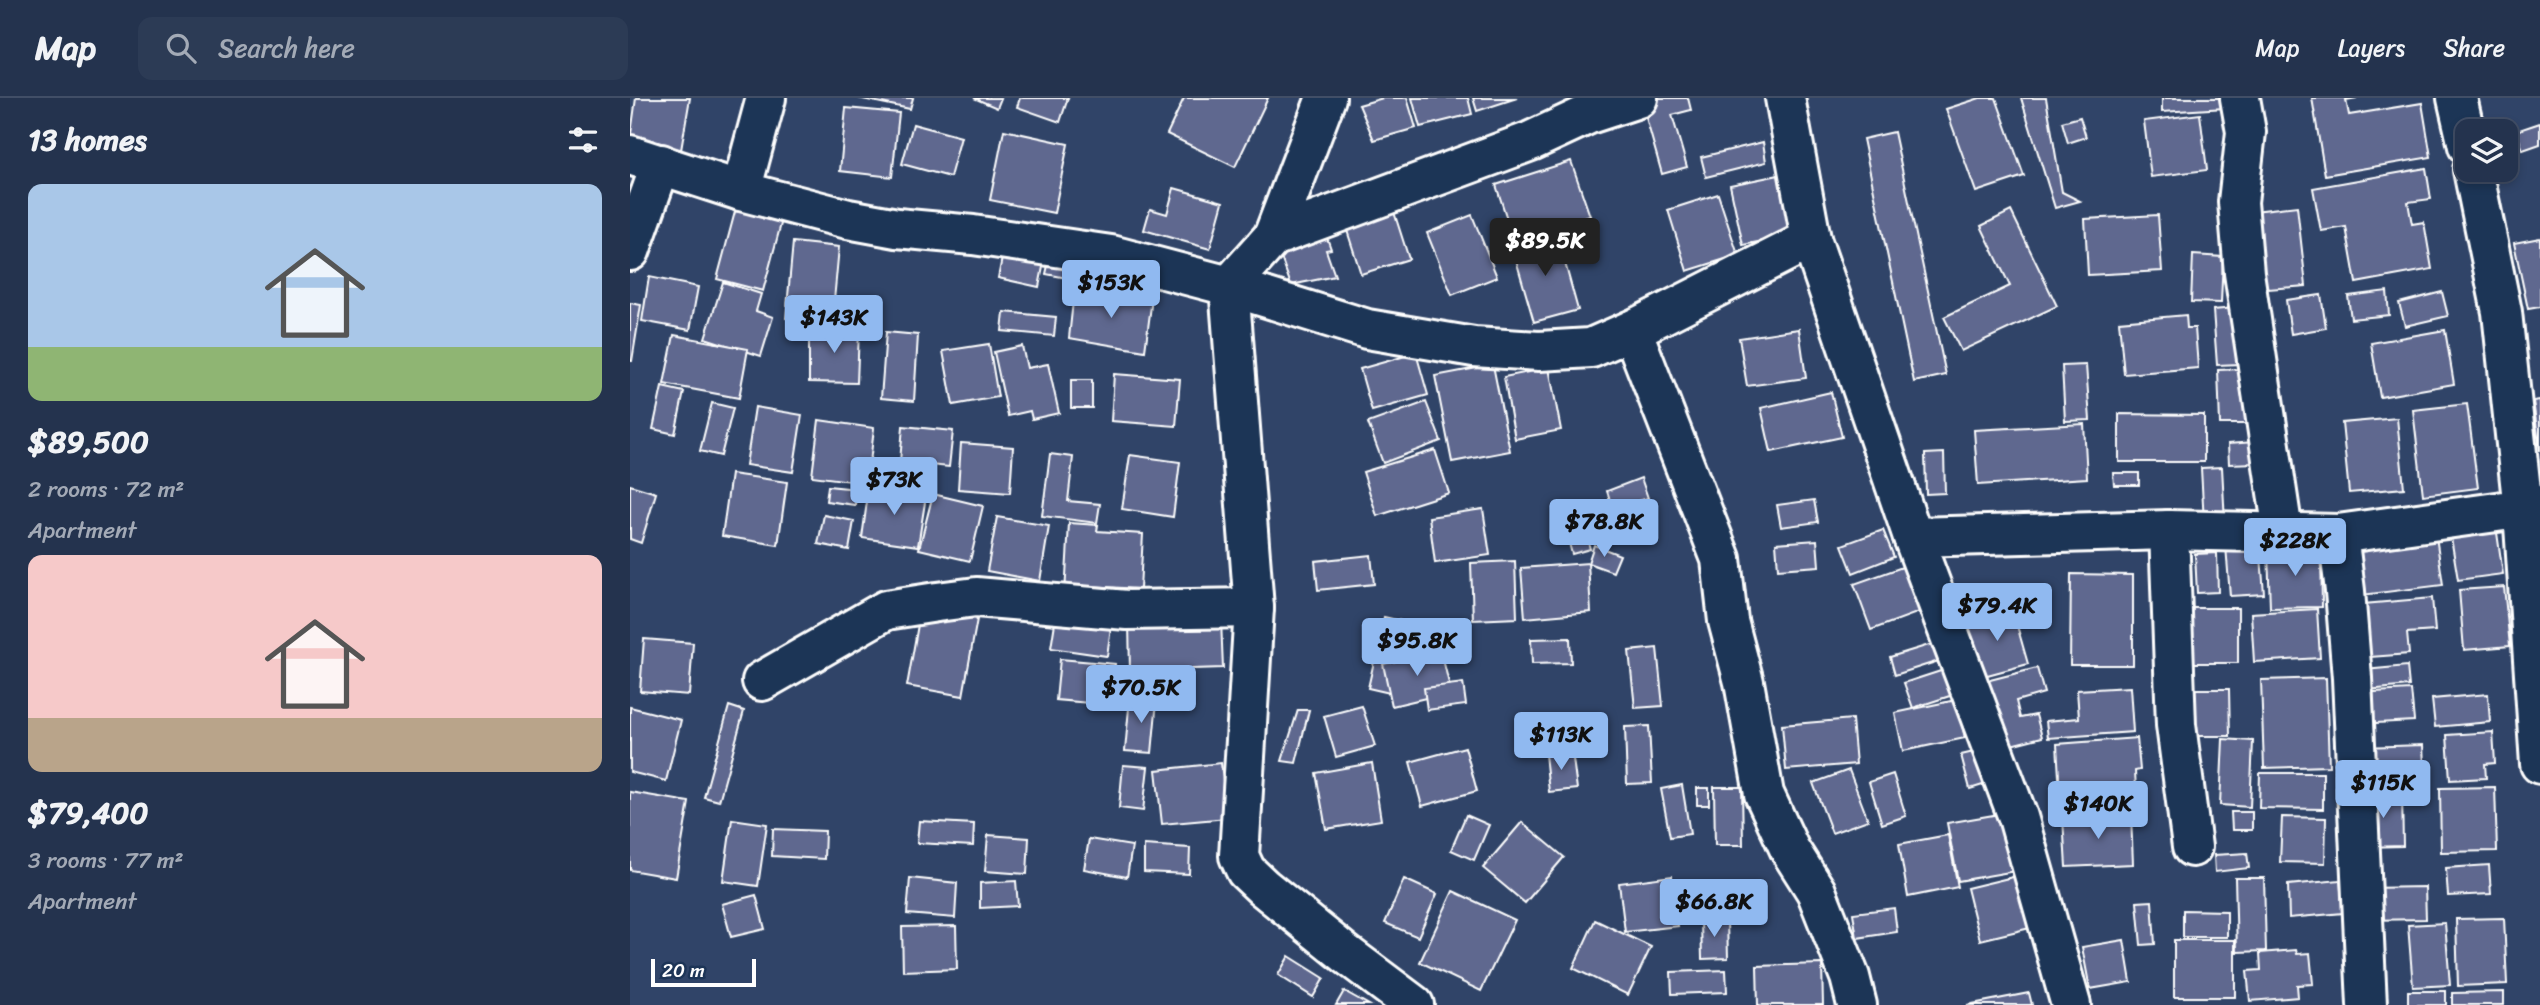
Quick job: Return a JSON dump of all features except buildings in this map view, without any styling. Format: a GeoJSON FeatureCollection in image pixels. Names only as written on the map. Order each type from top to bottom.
{"type":"FeatureCollection","features":[{"type":"Feature","properties":{"kind":"street"},"geometry":{"type":"LineString","coordinates":[[741,191],[766,98]]}},
{"type":"Feature","properties":{"kind":"street"},"geometry":{"type":"LineString","coordinates":[[1326,98],[1273,237],[1230,286],[1254,608],[1239,856],[1241,864],[1263,887],[1414,1005]]}},
{"type":"Feature","properties":{"kind":"street"},"geometry":{"type":"LineString","coordinates":[[1273,237],[1531,141],[1589,114],[1638,98]]}},
{"type":"Feature","properties":{"kind":"street"},"geometry":{"type":"LineString","coordinates":[[2240,98],[2246,132],[2238,202],[2244,273],[2283,532]]}},
{"type":"Feature","properties":{"kind":"street"},"geometry":{"type":"LineString","coordinates":[[2457,98],[2462,119]]}},
{"type":"Feature","properties":{"kind":"street"},"geometry":{"type":"LineString","coordinates":[[1794,100],[1811,239],[1913,537],[2018,817],[2071,1005]]}},
{"type":"Feature","properties":{"kind":"street"},"geometry":{"type":"LineString","coordinates":[[630,251],[646,159],[741,191],[848,219],[897,228],[973,235],[1111,255],[1230,286],[1367,329],[1474,347],[1539,351],[1591,348],[1811,239]]}},
{"type":"Feature","properties":{"kind":"street"},"geometry":{"type":"LineString","coordinates":[[2475,182],[2502,312],[2531,508],[2540,764]]}},
{"type":"Feature","properties":{"kind":"street"},"geometry":{"type":"LineString","coordinates":[[1632,330],[1721,559],[1728,621],[1744,682],[1764,794],[1790,850],[1816,891],[1850,977],[1857,1005]]}},
{"type":"Feature","properties":{"kind":"street"},"geometry":{"type":"LineString","coordinates":[[1913,537],[2169,530],[2338,534],[2531,508]]}},
{"type":"Feature","properties":{"kind":"street"},"geometry":{"type":"LineString","coordinates":[[2169,530],[2176,725],[2192,847]]}},
{"type":"Feature","properties":{"kind":"street"},"geometry":{"type":"LineString","coordinates":[[2338,534],[2346,591],[2352,678],[2367,1005]]}},
{"type":"Feature","properties":{"kind":"street"},"geometry":{"type":"LineString","coordinates":[[762,681],[886,610],[937,602],[976,597],[1126,610],[1254,608]]}}]}
